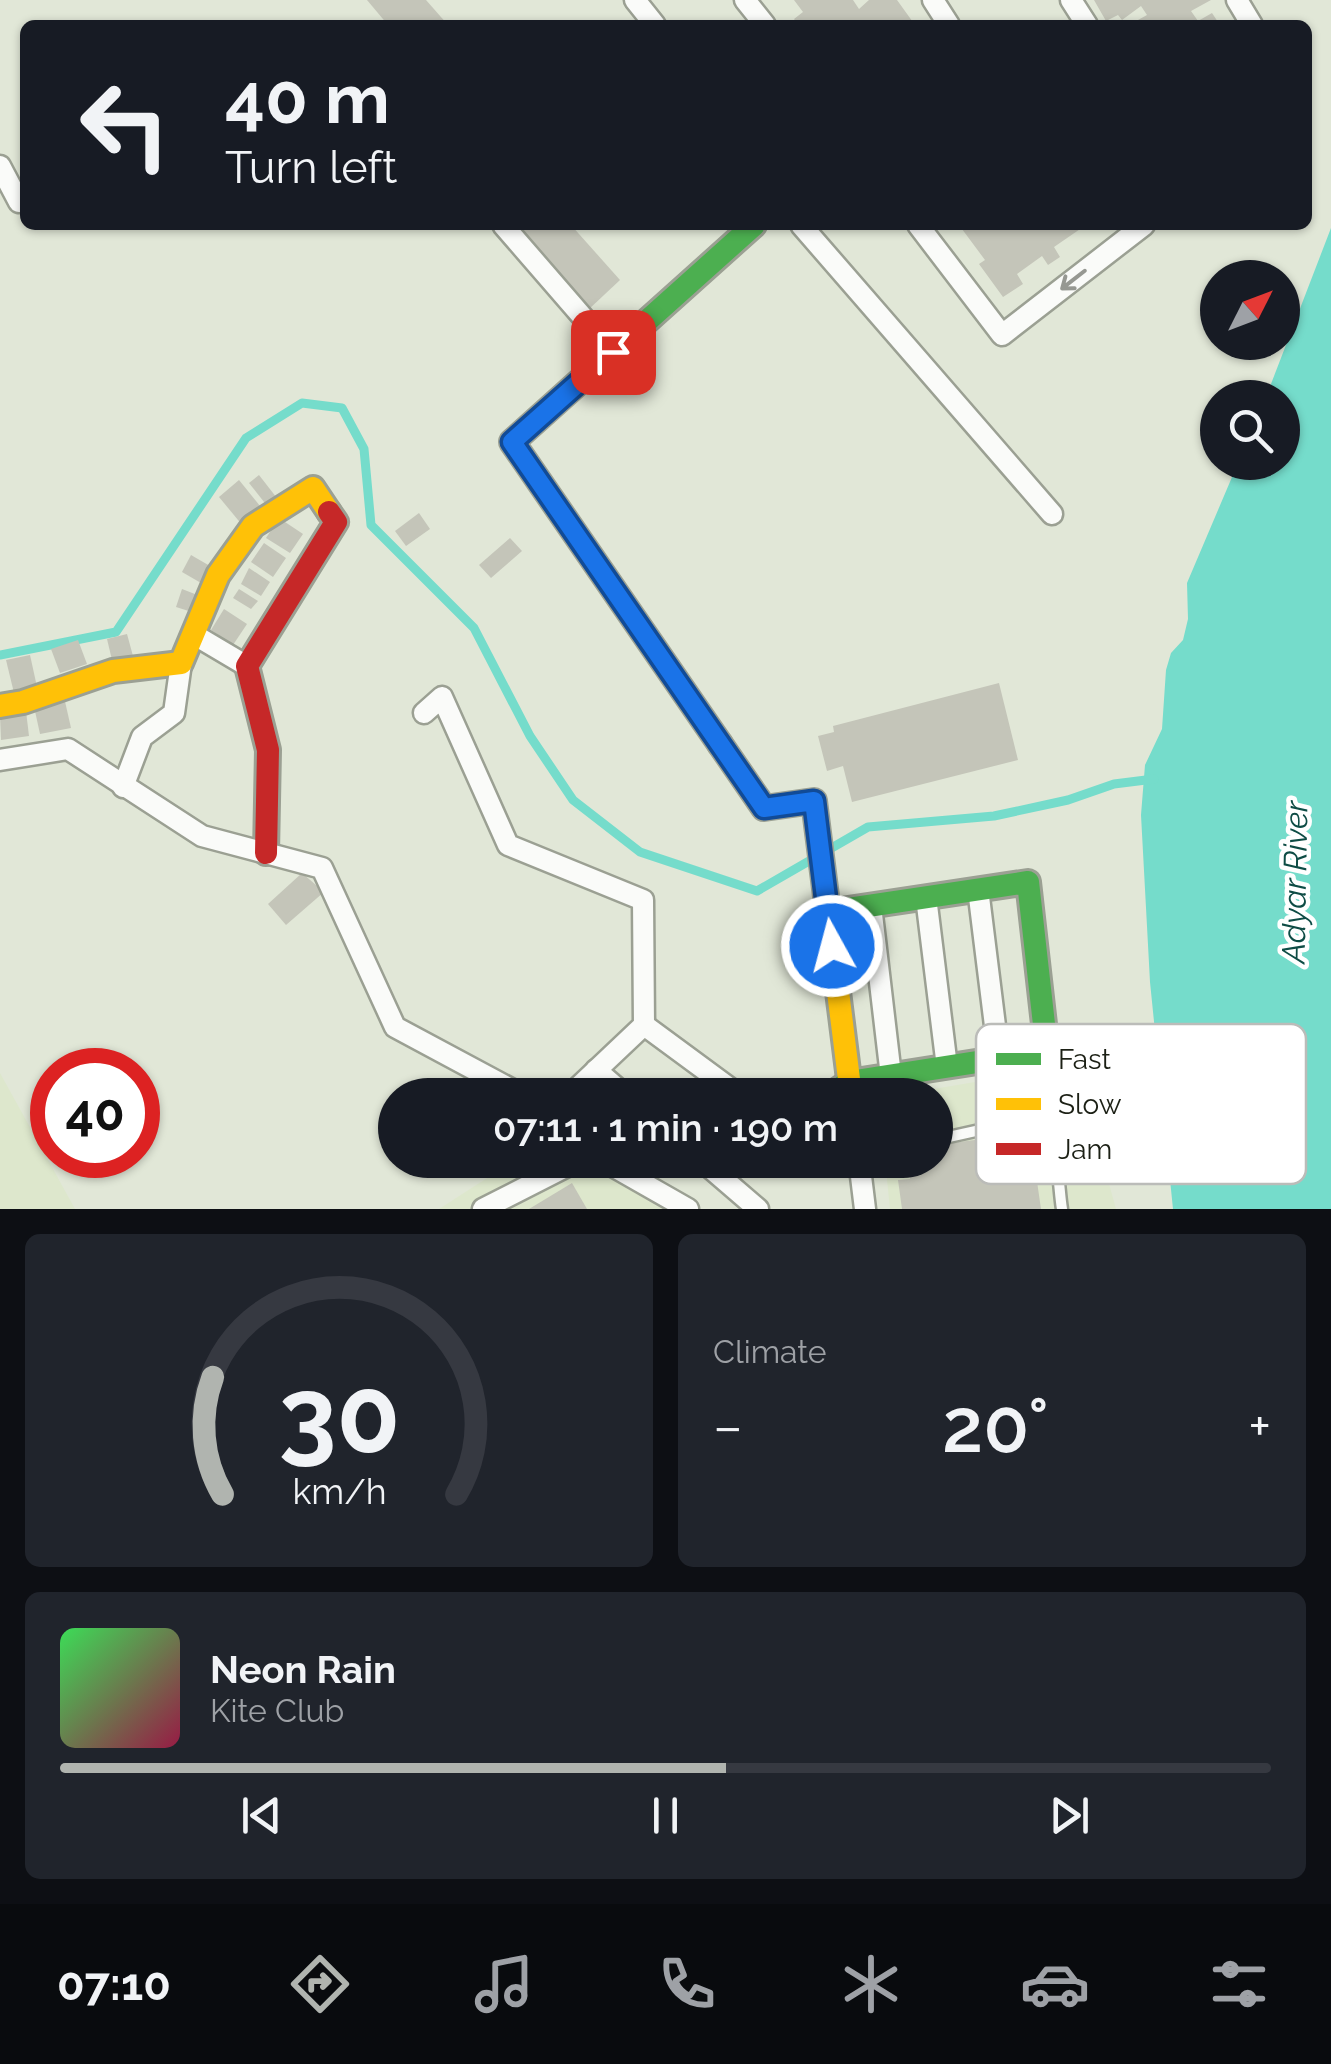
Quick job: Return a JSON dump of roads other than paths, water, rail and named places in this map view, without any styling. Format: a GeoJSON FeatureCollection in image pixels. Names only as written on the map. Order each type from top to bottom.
{"type":"FeatureCollection","features":[{"type":"Feature","properties":{"kind":"street"},"geometry":{"type":"LineString","coordinates":[[635,0],[651,20]]}},
{"type":"Feature","properties":{"kind":"street"},"geometry":{"type":"LineString","coordinates":[[744,0],[761,20]]}},
{"type":"Feature","properties":{"kind":"street"},"geometry":{"type":"LineString","coordinates":[[0,166],[15,204]]}},
{"type":"Feature","properties":{"kind":"street"},"geometry":{"type":"LineString","coordinates":[[507,230],[613,352]]}},
{"type":"Feature","properties":{"kind":"street"},"geometry":{"type":"LineString","coordinates":[[748,230],[512,442],[764,808],[814,801],[842,1078]]}},
{"type":"Feature","properties":{"kind":"street"},"geometry":{"type":"LineString","coordinates":[[805,230],[1052,514]]}},
{"type":"Feature","properties":{"kind":"street"},"geometry":{"type":"LineString","coordinates":[[922,230],[1002,335],[1138,230]]}},
{"type":"Feature","properties":{"kind":"street"},"geometry":{"type":"LineString","coordinates":[[123,786],[142,738],[174,713],[181,663],[218,575],[253,526],[313,488],[336,522],[248,666],[268,750],[266,853]]}},
{"type":"Feature","properties":{"kind":"street"},"geometry":{"type":"LineString","coordinates":[[193,634],[248,666]]}},
{"type":"Feature","properties":{"kind":"street"},"geometry":{"type":"LineString","coordinates":[[0,706],[113,671],[181,663]]}},
{"type":"Feature","properties":{"kind":"street"},"geometry":{"type":"LineString","coordinates":[[424,713],[442,697],[508,846],[643,900],[644,1025],[588,1078]]}},
{"type":"Feature","properties":{"kind":"street"},"geometry":{"type":"LineString","coordinates":[[0,760],[68,749],[202,836],[322,868],[395,1027],[490,1078]]}},
{"type":"Feature","properties":{"kind":"street"},"geometry":{"type":"LineString","coordinates":[[828,912],[1028,882],[1044,1024]]}},
{"type":"Feature","properties":{"kind":"street"},"geometry":{"type":"LineString","coordinates":[[978,889],[995,1024]]}},
{"type":"Feature","properties":{"kind":"street"},"geometry":{"type":"LineString","coordinates":[[926,897],[947,1067]]}},
{"type":"Feature","properties":{"kind":"street"},"geometry":{"type":"LineString","coordinates":[[871,906],[891,1076]]}},
{"type":"Feature","properties":{"kind":"street"},"geometry":{"type":"LineString","coordinates":[[644,1025],[715,1078]]}},
{"type":"Feature","properties":{"kind":"street"},"geometry":{"type":"LineString","coordinates":[[885,1078],[976,1062]]}},
{"type":"Feature","properties":{"kind":"street"},"geometry":{"type":"LineString","coordinates":[[596,1070],[605,1078]]}},
{"type":"Feature","properties":{"kind":"street"},"geometry":{"type":"LineString","coordinates":[[483,1209],[544,1178]]}},
{"type":"Feature","properties":{"kind":"street"},"geometry":{"type":"LineString","coordinates":[[634,1178],[688,1209]]}},
{"type":"Feature","properties":{"kind":"street"},"geometry":{"type":"LineString","coordinates":[[722,1178],[758,1209]]}},
{"type":"Feature","properties":{"kind":"street"},"geometry":{"type":"LineString","coordinates":[[861,1178],[865,1209]]}},
{"type":"Feature","properties":{"kind":"lane"},"geometry":{"type":"LineString","coordinates":[[1058,1184],[1062,1209]]}},
{"type":"Feature","properties":{"kind":"water","name":"Adyar River"},"geometry":{"type":"Polygon","coordinates":[[[1331,228],[1331,1209],[1173,1209],[1170,1184],[1306,1184],[1306,1024],[1154,1024],[1141,815],[1145,765],[1162,729],[1166,670],[1171,653],[1183,640],[1188,619],[1187,583],[1231,480],[1300,480],[1300,380],[1273,380],[1280,360],[1300,360],[1300,309],[1331,228]]]}},
{"type":"Feature","properties":{"kind":"waterway"},"geometry":{"type":"LineString","coordinates":[[0,655],[116,632],[246,438],[302,403],[342,408],[364,449],[371,525],[474,628],[530,736],[573,800],[640,852],[757,891],[868,827],[994,816],[1068,800],[1114,784],[1154,779]]}}]}
